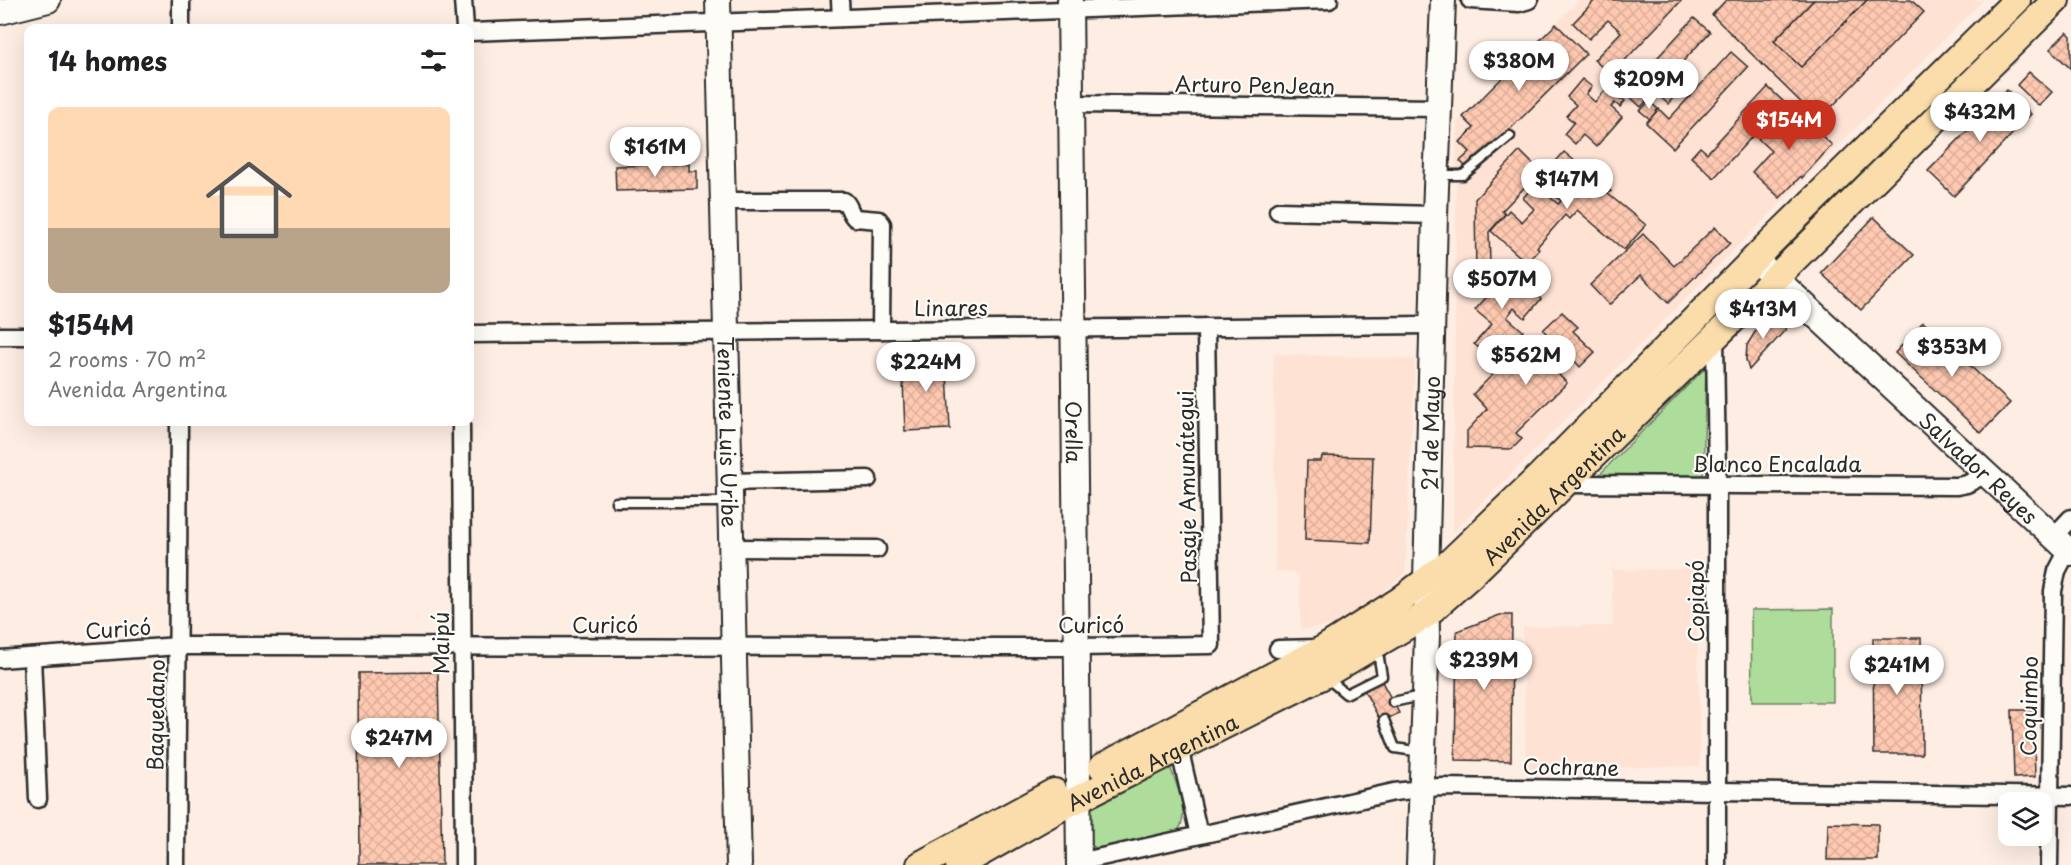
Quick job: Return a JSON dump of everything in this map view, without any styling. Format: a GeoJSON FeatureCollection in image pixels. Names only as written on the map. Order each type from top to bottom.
{"type":"FeatureCollection","features":[{"type":"Feature","properties":{"kind":"main road","name":"Avenida Argentina"},"geometry":{"type":"LineString","coordinates":[[959,865],[1078,790],[1325,648],[1400,601],[1450,562],[1540,476],[2017,0]]}},
{"type":"Feature","properties":{"kind":"main road","name":"Avenida Argentina"},"geometry":{"type":"LineString","coordinates":[[920,865],[1078,790],[1179,747],[1324,675],[1427,614],[1565,484],[2056,0]]}},
{"type":"Feature","properties":{"kind":"street"},"geometry":{"type":"LineString","coordinates":[[0,12],[48,0]]}},
{"type":"Feature","properties":{"kind":"street"},"geometry":{"type":"LineString","coordinates":[[181,0],[181,24]]}},
{"type":"Feature","properties":{"kind":"street"},"geometry":{"type":"LineString","coordinates":[[463,0],[465,24]]}},
{"type":"Feature","properties":{"kind":"street"},"geometry":{"type":"LineString","coordinates":[[840,0],[841,18]]}},
{"type":"Feature","properties":{"kind":"street"},"geometry":{"type":"LineString","coordinates":[[474,32],[718,11],[841,18],[947,7],[1329,0]]}},
{"type":"Feature","properties":{"kind":"street","name":"21 de Mayo"},"geometry":{"type":"LineString","coordinates":[[1419,865],[1425,696],[1435,215],[1443,0]]}},
{"type":"Feature","properties":{"kind":"street"},"geometry":{"type":"LineString","coordinates":[[1470,0],[1505,3],[1529,0]]}},
{"type":"Feature","properties":{"kind":"street","name":"Orella"},"geometry":{"type":"LineString","coordinates":[[1070,5],[1079,863]]}},
{"type":"Feature","properties":{"kind":"street","name":"Teniente Luis Uribe"},"geometry":{"type":"LineString","coordinates":[[718,11],[739,865]]}},
{"type":"Feature","properties":{"kind":"street","name":"Arturo PenJean"},"geometry":{"type":"LineString","coordinates":[[1071,104],[1439,108]]}},
{"type":"Feature","properties":{"kind":"street"},"geometry":{"type":"LineString","coordinates":[[723,201],[844,201],[855,218],[879,220],[882,224],[881,330]]}},
{"type":"Feature","properties":{"kind":"street"},"geometry":{"type":"LineString","coordinates":[[1278,212],[1435,215]]}},
{"type":"Feature","properties":{"kind":"street","name":"Salvador Reyes"},"geometry":{"type":"LineString","coordinates":[[1755,259],[2064,547]]}},
{"type":"Feature","properties":{"kind":"street","name":"Linares"},"geometry":{"type":"LineString","coordinates":[[474,334],[1433,326]]}},
{"type":"Feature","properties":{"kind":"street","name":"Pasaje Amunátegui"},"geometry":{"type":"LineString","coordinates":[[1206,327],[1211,645]]}},
{"type":"Feature","properties":{"kind":"street"},"geometry":{"type":"LineString","coordinates":[[0,336],[24,336]]}},
{"type":"Feature","properties":{"kind":"street","name":"Copiapó"},"geometry":{"type":"LineString","coordinates":[[1715,337],[1718,485],[1717,865]]}},
{"type":"Feature","properties":{"kind":"street","name":"Baquedano"},"geometry":{"type":"LineString","coordinates":[[176,865],[179,426]]}},
{"type":"Feature","properties":{"kind":"street","name":"Maipú"},"geometry":{"type":"LineString","coordinates":[[461,426],[464,865]]}},
{"type":"Feature","properties":{"kind":"street","name":"Blanco Encalada"},"geometry":{"type":"LineString","coordinates":[[1565,484],[1957,486],[1967,484],[1986,474]]}},
{"type":"Feature","properties":{"kind":"street"},"geometry":{"type":"LineString","coordinates":[[730,492],[868,479]]}},
{"type":"Feature","properties":{"kind":"street","name":"Coquimbo"},"geometry":{"type":"LineString","coordinates":[[2049,792],[2053,591],[2071,518]]}},
{"type":"Feature","properties":{"kind":"street"},"geometry":{"type":"LineString","coordinates":[[731,548],[877,549]]}},
{"type":"Feature","properties":{"kind":"street","name":"Curicó"},"geometry":{"type":"LineString","coordinates":[[0,659],[178,646],[1077,647],[1211,645]]}},
{"type":"Feature","properties":{"kind":"street"},"geometry":{"type":"LineString","coordinates":[[1278,649],[1325,648]]}},
{"type":"Feature","properties":{"kind":"street"},"geometry":{"type":"LineString","coordinates":[[32,657],[38,799]]}},
{"type":"Feature","properties":{"kind":"street"},"geometry":{"type":"LineString","coordinates":[[1179,747],[1199,835]]}},
{"type":"Feature","properties":{"kind":"street","name":"Cochrane"},"geometry":{"type":"LineString","coordinates":[[1079,863],[1394,792],[1439,787],[1998,795]]}},
{"type":"Feature","properties":{"kind":"street","name":"Cochrane"},"geometry":{"type":"LineString","coordinates":[[2052,796],[2071,796]]}},
{"type":"Feature","properties":{"kind":"street","name":"Coquimbo"},"geometry":{"type":"LineString","coordinates":[[2049,846],[2049,865]]}},
{"type":"Feature","properties":{"kind":"lane"},"geometry":{"type":"LineString","coordinates":[[1437,175],[1463,175],[1510,136]]}},
{"type":"Feature","properties":{"kind":"lane"},"geometry":{"type":"LineString","coordinates":[[616,502],[730,492]]}},
{"type":"Feature","properties":{"kind":"lane"},"geometry":{"type":"LineString","coordinates":[[1324,675],[1346,694],[1369,685],[1382,676],[1377,645]]}},
{"type":"Feature","properties":{"kind":"lane"},"geometry":{"type":"LineString","coordinates":[[1393,702],[1425,696]]}},
{"type":"Feature","properties":{"kind":"lane"},"geometry":{"type":"LineString","coordinates":[[1384,720],[1395,748],[1422,752]]}},
{"type":"Feature","properties":{"kind":"shaded area"},"geometry":{"type":"Polygon","coordinates":[[[1579,0],[1983,0],[1453,532],[1457,123],[1579,0]]]}},
{"type":"Feature","properties":{"kind":"shaded area"},"geometry":{"type":"Polygon","coordinates":[[[1274,354],[1415,359],[1405,573],[1357,615],[1334,625],[1301,630],[1299,574],[1275,570],[1274,354]]]}},
{"type":"Feature","properties":{"kind":"shaded area"},"geometry":{"type":"Polygon","coordinates":[[[1696,569],[1700,766],[1526,769],[1523,627],[1613,626],[1612,570],[1696,569]]]}},
{"type":"Feature","properties":{"kind":"green space"},"geometry":{"type":"Polygon","coordinates":[[[1706,367],[1703,478],[1598,476],[1706,367]]]}},
{"type":"Feature","properties":{"kind":"green space"},"geometry":{"type":"Polygon","coordinates":[[[1833,609],[1833,702],[1752,702],[1751,610],[1833,609]]]}},
{"type":"Feature","properties":{"kind":"green space"},"geometry":{"type":"Polygon","coordinates":[[[1168,761],[1178,787],[1182,806],[1182,823],[1178,831],[1098,849],[1086,843],[1086,805],[1168,761]]]}},
{"type":"Feature","properties":{"kind":"building"},"geometry":{"type":"Polygon","coordinates":[[[1595,0],[1681,1],[1611,75],[1594,60],[1621,32],[1608,20],[1589,39],[1573,23],[1595,0]]]}},
{"type":"Feature","properties":{"kind":"building"},"geometry":{"type":"Polygon","coordinates":[[[1726,0],[1814,0],[1774,41],[1801,67],[1867,0],[1911,0],[1924,12],[1819,120],[1712,15],[1726,0]]]}},
{"type":"Feature","properties":{"kind":"building"},"geometry":{"type":"Polygon","coordinates":[[[1814,0],[1867,0],[1801,67],[1774,41],[1814,0]]]}},
{"type":"Feature","properties":{"kind":"building"},"geometry":{"type":"Polygon","coordinates":[[[1694,18],[1710,32],[1641,107],[1619,87],[1628,77],[1634,83],[1694,18]]]}},
{"type":"Feature","properties":{"kind":"building"},"geometry":{"type":"Polygon","coordinates":[[[1556,24],[1586,54],[1469,170],[1460,161],[1470,152],[1460,142],[1474,128],[1463,117],[1556,24]]]}},
{"type":"Feature","properties":{"kind":"building"},"geometry":{"type":"Polygon","coordinates":[[[2067,32],[2071,36],[2071,69],[2050,49],[2067,32]]]}},
{"type":"Feature","properties":{"kind":"building"},"geometry":{"type":"Polygon","coordinates":[[[1731,52],[1748,67],[1673,148],[1646,123],[1659,109],[1669,119],[1731,52]]]}},
{"type":"Feature","properties":{"kind":"building"},"geometry":{"type":"Polygon","coordinates":[[[2029,72],[2052,92],[2039,106],[2017,85],[2029,72]]]}},
{"type":"Feature","properties":{"kind":"building"},"geometry":{"type":"Polygon","coordinates":[[[1673,76],[1684,85],[1668,104],[1657,94],[1673,76]]]}},
{"type":"Feature","properties":{"kind":"building"},"geometry":{"type":"Polygon","coordinates":[[[1582,79],[1592,87],[1586,94],[1595,102],[1607,88],[1620,100],[1622,98],[1625,101],[1620,107],[1615,103],[1611,107],[1622,117],[1596,147],[1583,135],[1575,144],[1564,134],[1574,122],[1566,116],[1576,105],[1567,97],[1582,79]]]}},
{"type":"Feature","properties":{"kind":"building"},"geometry":{"type":"Polygon","coordinates":[[[1768,87],[1784,102],[1714,178],[1691,157],[1700,147],[1707,153],[1768,87]]]}},
{"type":"Feature","properties":{"kind":"building"},"geometry":{"type":"Polygon","coordinates":[[[2007,90],[2031,114],[1954,196],[1928,171],[2007,90]]]}},
{"type":"Feature","properties":{"kind":"building"},"geometry":{"type":"Polygon","coordinates":[[[1649,101],[1658,109],[1650,119],[1640,111],[1649,101]]]}},
{"type":"Feature","properties":{"kind":"building"},"geometry":{"type":"Polygon","coordinates":[[[1788,105],[1832,145],[1780,198],[1752,172],[1771,151],[1758,139],[1788,105]]]}},
{"type":"Feature","properties":{"kind":"building"},"geometry":{"type":"Polygon","coordinates":[[[1520,151],[1540,171],[1502,211],[1505,214],[1489,232],[1490,261],[1476,276],[1475,199],[1520,151]]]}},
{"type":"Feature","properties":{"kind":"building"},"geometry":{"type":"Polygon","coordinates":[[[1564,152],[1611,191],[1608,194],[1646,225],[1624,250],[1577,210],[1569,219],[1565,215],[1537,247],[1539,249],[1527,263],[1491,231],[1509,210],[1522,222],[1534,209],[1523,198],[1535,184],[1558,204],[1561,201],[1547,189],[1552,183],[1544,175],[1564,152]]]}},
{"type":"Feature","properties":{"kind":"building"},"geometry":{"type":"Polygon","coordinates":[[[689,164],[689,171],[697,171],[697,189],[616,191],[615,166],[689,164]]]}},
{"type":"Feature","properties":{"kind":"building"},"geometry":{"type":"Polygon","coordinates":[[[1874,217],[1914,255],[1861,310],[1821,273],[1874,217]]]}},
{"type":"Feature","properties":{"kind":"building"},"geometry":{"type":"Polygon","coordinates":[[[1715,227],[1730,243],[1668,303],[1641,275],[1609,305],[1590,285],[1643,234],[1674,266],[1715,227]]]}},
{"type":"Feature","properties":{"kind":"building"},"geometry":{"type":"Polygon","coordinates":[[[1493,262],[1532,296],[1534,293],[1541,299],[1525,318],[1514,308],[1507,317],[1523,331],[1510,345],[1506,341],[1491,358],[1474,344],[1492,324],[1475,310],[1493,290],[1481,279],[1493,262]]]}},
{"type":"Feature","properties":{"kind":"building"},"geometry":{"type":"Polygon","coordinates":[[[1562,312],[1578,327],[1573,331],[1595,352],[1580,367],[1573,359],[1558,374],[1567,383],[1516,433],[1522,439],[1512,449],[1467,448],[1467,431],[1487,409],[1473,394],[1528,340],[1536,349],[1549,336],[1543,330],[1562,312]]]}},
{"type":"Feature","properties":{"kind":"building"},"geometry":{"type":"Polygon","coordinates":[[[1773,314],[1786,329],[1749,370],[1746,360],[1747,345],[1757,329],[1773,314]]]}},
{"type":"Feature","properties":{"kind":"building"},"geometry":{"type":"Polygon","coordinates":[[[1923,322],[2010,403],[1981,433],[1895,353],[1923,322]]]}},
{"type":"Feature","properties":{"kind":"building"},"geometry":{"type":"Polygon","coordinates":[[[946,354],[950,429],[905,431],[902,356],[946,354]]]}},
{"type":"Feature","properties":{"kind":"building"},"geometry":{"type":"Polygon","coordinates":[[[1322,456],[1373,457],[1370,543],[1305,540],[1307,461],[1321,461],[1322,456]]]}},
{"type":"Feature","properties":{"kind":"building"},"geometry":{"type":"Polygon","coordinates":[[[1500,615],[1512,615],[1511,761],[1455,760],[1457,631],[1500,615]]]}},
{"type":"Feature","properties":{"kind":"building"},"geometry":{"type":"Polygon","coordinates":[[[1873,638],[1921,638],[1922,754],[1874,754],[1873,638]]]}},
{"type":"Feature","properties":{"kind":"building"},"geometry":{"type":"Polygon","coordinates":[[[438,672],[442,865],[359,865],[358,673],[438,672]]]}},
{"type":"Feature","properties":{"kind":"building"},"geometry":{"type":"Polygon","coordinates":[[[1381,680],[1399,713],[1381,722],[1364,690],[1381,680]]]}},
{"type":"Feature","properties":{"kind":"building"},"geometry":{"type":"Polygon","coordinates":[[[2012,710],[2033,710],[2035,777],[2014,778],[2012,710]]]}},
{"type":"Feature","properties":{"kind":"building"},"geometry":{"type":"Polygon","coordinates":[[[1828,823],[1878,824],[1878,860],[1827,860],[1828,823]]]}}]}
